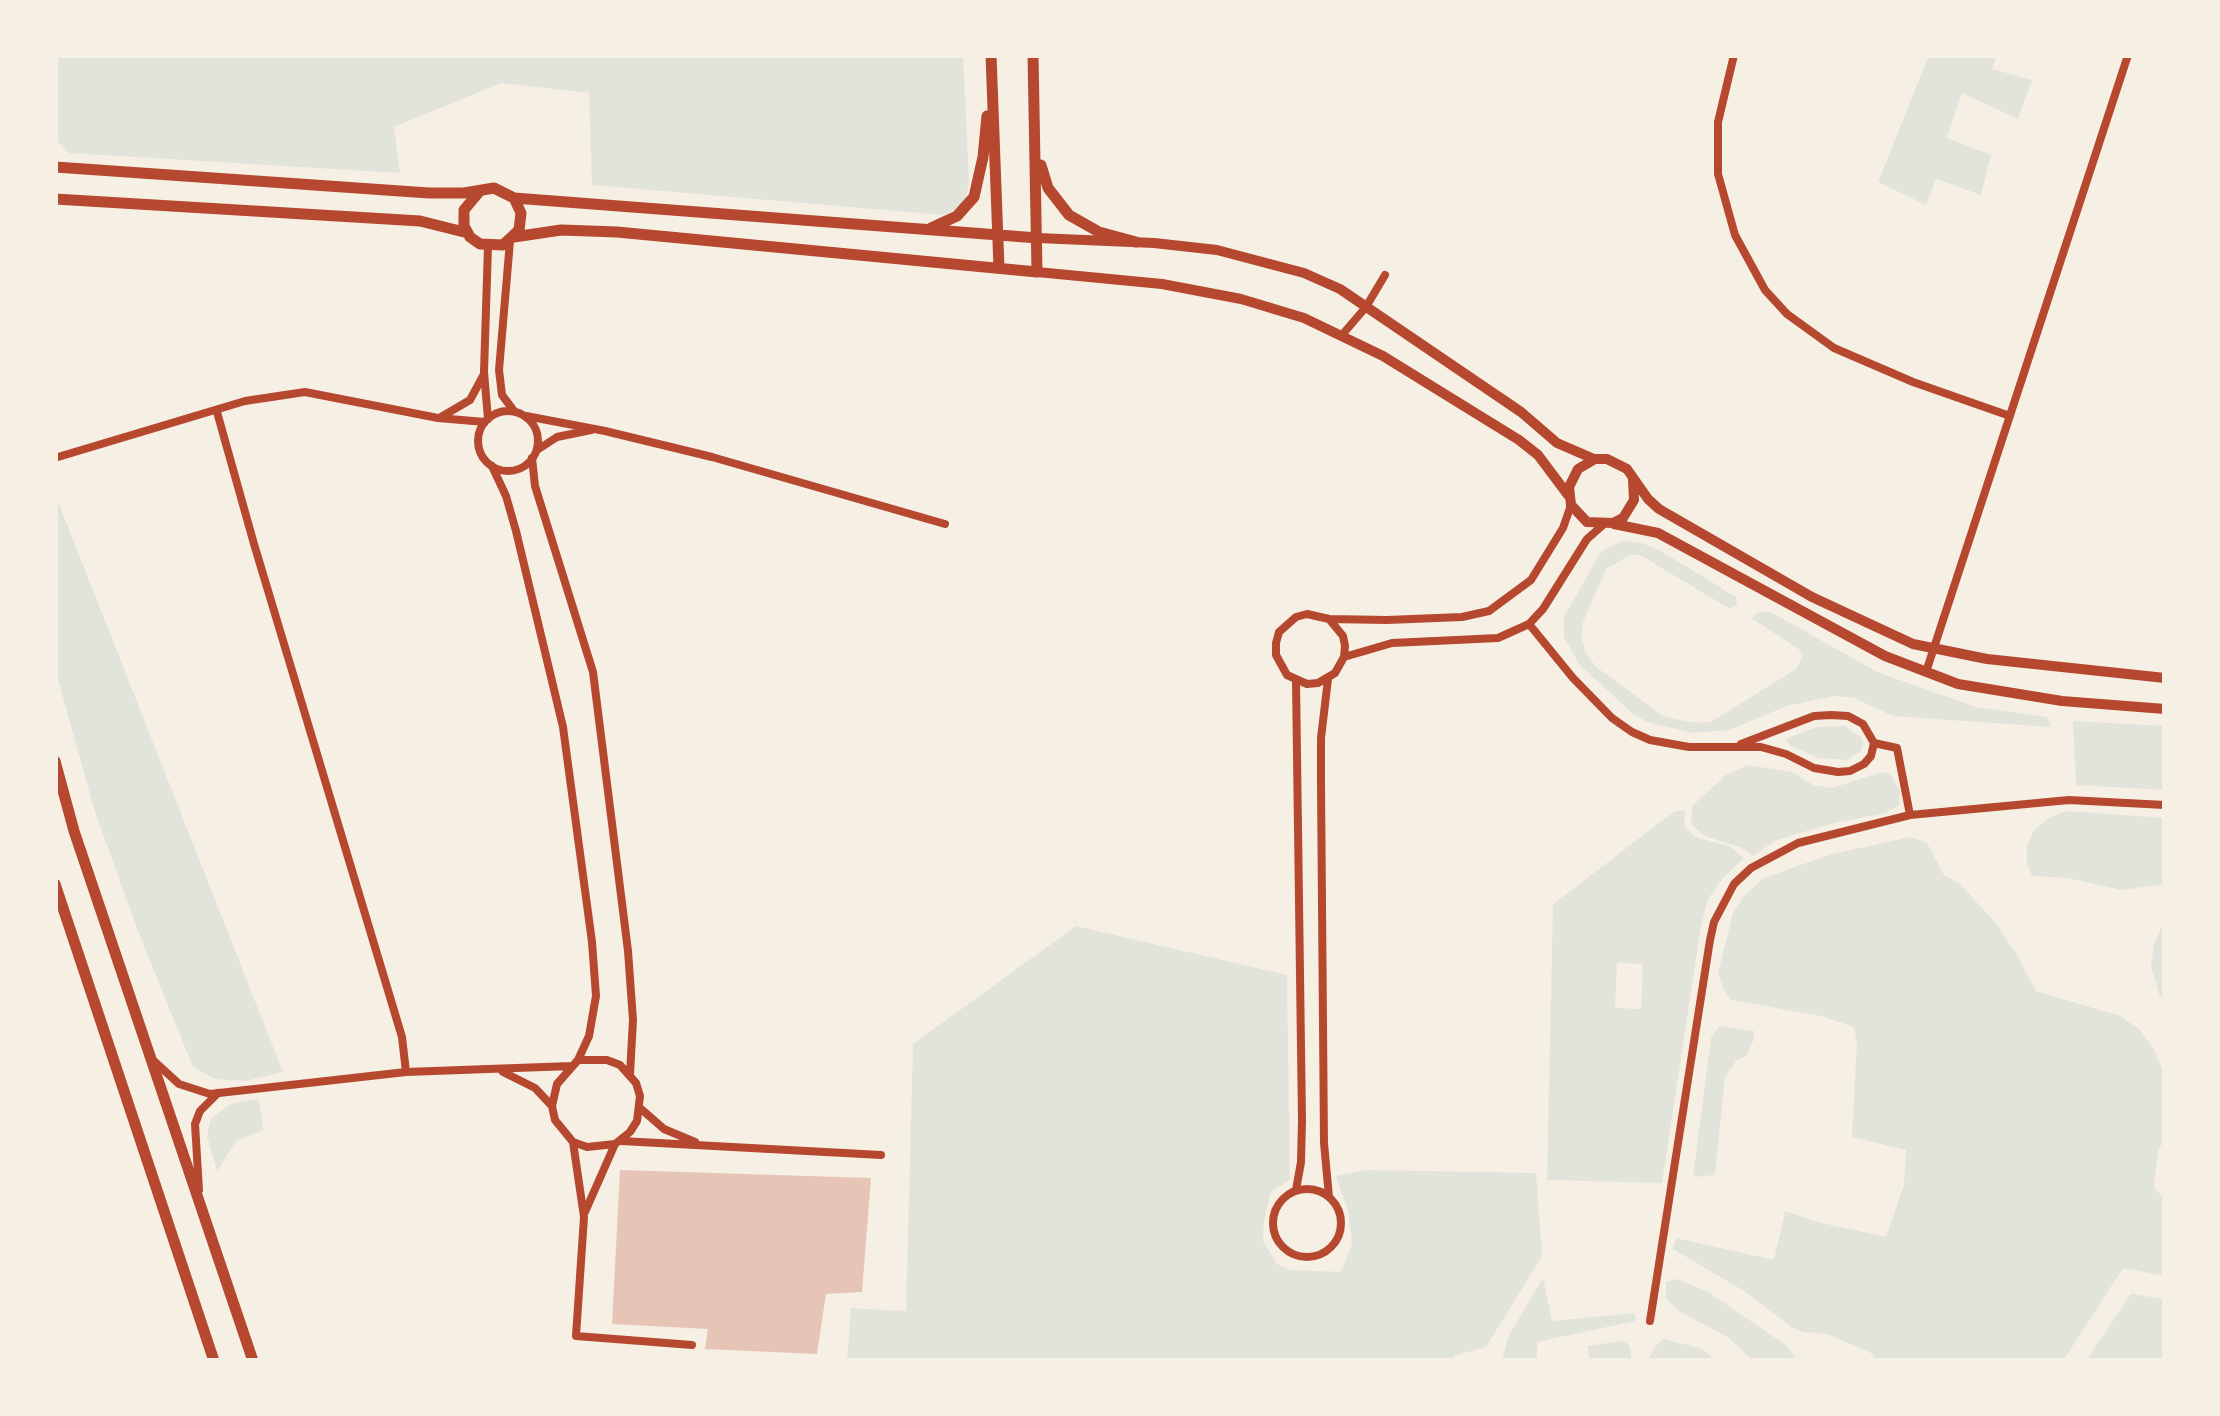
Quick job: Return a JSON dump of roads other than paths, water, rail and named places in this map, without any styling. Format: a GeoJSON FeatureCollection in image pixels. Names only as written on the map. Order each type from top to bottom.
{"type":"FeatureCollection","features":[{"type":"Feature","properties":{"kind":"main road"},"geometry":{"type":"LineString","coordinates":[[991,55],[999,268]]}},
{"type":"Feature","properties":{"kind":"main road"},"geometry":{"type":"LineString","coordinates":[[59,199],[420,221],[468,233],[488,246],[561,230],[605,231],[1037,272],[1034,55]]}},
{"type":"Feature","properties":{"kind":"main road"},"geometry":{"type":"LineString","coordinates":[[924,230],[957,216],[974,197],[983,157],[992,72]]}},
{"type":"Feature","properties":{"kind":"main road"},"geometry":{"type":"LineString","coordinates":[[1036,146],[1048,188],[1069,214],[1099,232],[1136,242]]}},
{"type":"Feature","properties":{"kind":"main road"},"geometry":{"type":"LineString","coordinates":[[55,166],[428,193],[494,188],[514,198],[998,238],[1038,238]]}},
{"type":"Feature","properties":{"kind":"main road"},"geometry":{"type":"LineString","coordinates":[[468,233],[464,210],[479,192]]}},
{"type":"Feature","properties":{"kind":"main road"},"geometry":{"type":"LineString","coordinates":[[512,239],[522,214],[514,198]]}},
{"type":"Feature","properties":{"kind":"main road"},"geometry":{"type":"LineString","coordinates":[[55,761],[74,831],[253,1361]]}},
{"type":"Feature","properties":{"kind":"main road"},"geometry":{"type":"LineString","coordinates":[[55,884],[214,1361]]}},
{"type":"Feature","properties":{"kind":"street"},"geometry":{"type":"LineString","coordinates":[[1734,55],[1718,122],[1718,174],[1735,235],[1765,290],[1786,314],[1834,348],[1913,382],[2010,416]]}},
{"type":"Feature","properties":{"kind":"street"},"geometry":{"type":"LineString","coordinates":[[1926,672],[2128,55]]}},
{"type":"Feature","properties":{"kind":"street"},"geometry":{"type":"LineString","coordinates":[[1038,238],[1136,242],[1254,257],[1304,273],[1366,307],[1521,412],[1558,443],[1596,459],[1618,462],[1659,509],[1854,620],[1932,649],[1987,659],[2165,678]]}},
{"type":"Feature","properties":{"kind":"street"},"geometry":{"type":"LineString","coordinates":[[512,239],[506,265],[500,370],[502,395],[514,411]]}},
{"type":"Feature","properties":{"kind":"street"},"geometry":{"type":"LineString","coordinates":[[488,246],[486,421],[479,442],[506,496],[563,727],[592,942],[596,996],[589,1036],[556,1084],[552,1106]]}},
{"type":"Feature","properties":{"kind":"street"},"geometry":{"type":"LineString","coordinates":[[1037,272],[1162,284],[1241,299],[1304,318],[1383,356],[1518,440],[1552,470],[1588,522],[1658,533],[1848,637],[1926,672],[1991,691],[2165,709]]}},
{"type":"Feature","properties":{"kind":"street"},"geometry":{"type":"LineString","coordinates":[[1342,335],[1366,307],[1385,275]]}},
{"type":"Feature","properties":{"kind":"street"},"geometry":{"type":"LineString","coordinates":[[438,418],[470,400],[484,372]]}},
{"type":"Feature","properties":{"kind":"street"},"geometry":{"type":"LineString","coordinates":[[58,457],[244,402],[305,392],[438,418],[486,421],[500,412],[514,411],[712,456],[945,524]]}},
{"type":"Feature","properties":{"kind":"street"},"geometry":{"type":"LineString","coordinates":[[217,412],[402,1037],[406,1072]]}},
{"type":"Feature","properties":{"kind":"street"},"geometry":{"type":"LineString","coordinates":[[526,416],[538,435],[535,486],[593,672],[628,951],[630,1074]]}},
{"type":"Feature","properties":{"kind":"street"},"geometry":{"type":"LineString","coordinates":[[492,466],[514,470],[557,437],[606,430]]}},
{"type":"Feature","properties":{"kind":"street"},"geometry":{"type":"LineString","coordinates":[[1329,619],[1342,636],[1344,657],[1340,666],[1328,679],[1307,684],[1296,681],[1287,675],[1276,655],[1279,632],[1296,616],[1443,618],[1489,612],[1531,580],[1563,528],[1570,501],[1569,486],[1578,468],[1596,459]]}},
{"type":"Feature","properties":{"kind":"street"},"geometry":{"type":"LineString","coordinates":[[1344,657],[1392,644],[1498,638],[1529,624],[1588,539],[1623,518],[1634,500],[1633,479]]}},
{"type":"Feature","properties":{"kind":"street"},"geometry":{"type":"LineString","coordinates":[[1529,624],[1573,678],[1612,718],[1632,732],[1679,746],[1741,744],[1776,750],[1814,768],[1838,772],[1850,772],[1864,764],[1874,743],[1863,724],[1848,716],[1830,715],[1814,716],[1741,744]]}},
{"type":"Feature","properties":{"kind":"street"},"geometry":{"type":"LineString","coordinates":[[1328,679],[1321,784],[1324,1144],[1329,1197],[1339,1211],[1341,1224],[1338,1238],[1318,1256],[1292,1254],[1274,1235],[1272,1221],[1276,1208],[1296,1190],[1309,1188],[1329,1197]]}},
{"type":"Feature","properties":{"kind":"street"},"geometry":{"type":"LineString","coordinates":[[1296,681],[1302,1120],[1296,1190]]}},
{"type":"Feature","properties":{"kind":"street"},"geometry":{"type":"LineString","coordinates":[[1874,743],[1897,748],[1910,815]]}},
{"type":"Feature","properties":{"kind":"street"},"geometry":{"type":"LineString","coordinates":[[1650,1321],[1710,940],[1722,901],[1751,868],[1798,844],[1910,815],[2069,800],[2165,804]]}},
{"type":"Feature","properties":{"kind":"street"},"geometry":{"type":"LineString","coordinates":[[151,1054],[156,1064],[179,1084],[198,1092],[406,1072],[607,1060],[630,1074],[636,1083],[640,1108],[637,1121],[618,1142],[584,1216]]}},
{"type":"Feature","properties":{"kind":"street"},"geometry":{"type":"LineString","coordinates":[[484,1070],[522,1079],[552,1106],[563,1133],[574,1142],[601,1148],[618,1142],[699,1144],[881,1155]]}},
{"type":"Feature","properties":{"kind":"street"},"geometry":{"type":"LineString","coordinates":[[201,1204],[194,1124],[218,1092]]}},
{"type":"Feature","properties":{"kind":"street"},"geometry":{"type":"LineString","coordinates":[[640,1108],[664,1128],[699,1144]]}},
{"type":"Feature","properties":{"kind":"street"},"geometry":{"type":"LineString","coordinates":[[574,1142],[584,1216],[576,1336],[692,1345]]}}]}
